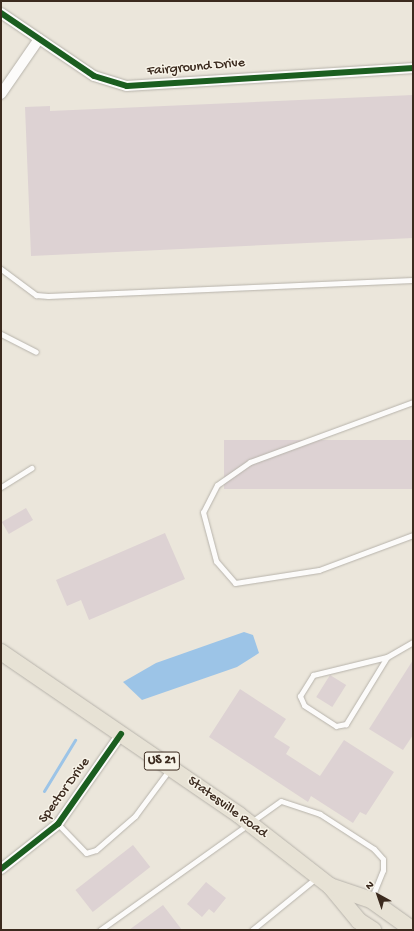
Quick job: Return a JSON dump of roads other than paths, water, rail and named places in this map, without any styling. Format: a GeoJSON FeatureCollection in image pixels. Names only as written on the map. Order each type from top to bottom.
{"type":"FeatureCollection","features":[{"type":"Feature","properties":{"kind":"main road","name":"Statesville Road"},"geometry":{"type":"LineString","coordinates":[[1,652],[171,767],[251,824],[324,881],[359,921],[373,930]]}},
{"type":"Feature","properties":{"kind":"main road","name":"Statesville Road"},"geometry":{"type":"LineString","coordinates":[[324,881],[371,900],[413,930]]}},
{"type":"Feature","properties":{"kind":"street","name":"Fairground Drive"},"geometry":{"type":"LineString","coordinates":[[1,13],[94,76],[127,86],[413,68]]}},
{"type":"Feature","properties":{"kind":"street"},"geometry":{"type":"LineString","coordinates":[[2,92],[39,40]]}},
{"type":"Feature","properties":{"kind":"street","name":"Spector Drive"},"geometry":{"type":"LineString","coordinates":[[1,870],[58,824],[121,734]]}},
{"type":"Feature","properties":{"kind":"lane"},"geometry":{"type":"LineString","coordinates":[[1,269],[36,295],[48,296],[413,280]]}},
{"type":"Feature","properties":{"kind":"lane"},"geometry":{"type":"LineString","coordinates":[[1,334],[36,352]]}},
{"type":"Feature","properties":{"kind":"lane"},"geometry":{"type":"LineString","coordinates":[[413,402],[250,462],[218,485],[203,512],[216,561],[235,583],[318,570],[413,535]]}},
{"type":"Feature","properties":{"kind":"lane"},"geometry":{"type":"LineString","coordinates":[[1,487],[32,468]]}},
{"type":"Feature","properties":{"kind":"lane"},"geometry":{"type":"LineString","coordinates":[[387,656],[346,724],[336,726],[304,705],[300,696],[312,675],[387,656],[413,642]]}},
{"type":"Feature","properties":{"kind":"lane"},"geometry":{"type":"LineString","coordinates":[[58,824],[86,853],[96,850],[135,816],[171,767]]}},
{"type":"Feature","properties":{"kind":"lane"},"geometry":{"type":"LineString","coordinates":[[100,930],[251,824],[281,801],[320,814],[347,830],[383,859],[383,870],[371,900]]}},
{"type":"Feature","properties":{"kind":"lane"},"geometry":{"type":"LineString","coordinates":[[252,930],[324,881]]}},
{"type":"Feature","properties":{"kind":"water"},"geometry":{"type":"Polygon","coordinates":[[[244,632],[253,635],[259,653],[237,667],[142,700],[123,682],[156,663],[244,632]]]}},
{"type":"Feature","properties":{"kind":"waterway"},"geometry":{"type":"LineString","coordinates":[[44,791],[75,740]]}}]}
